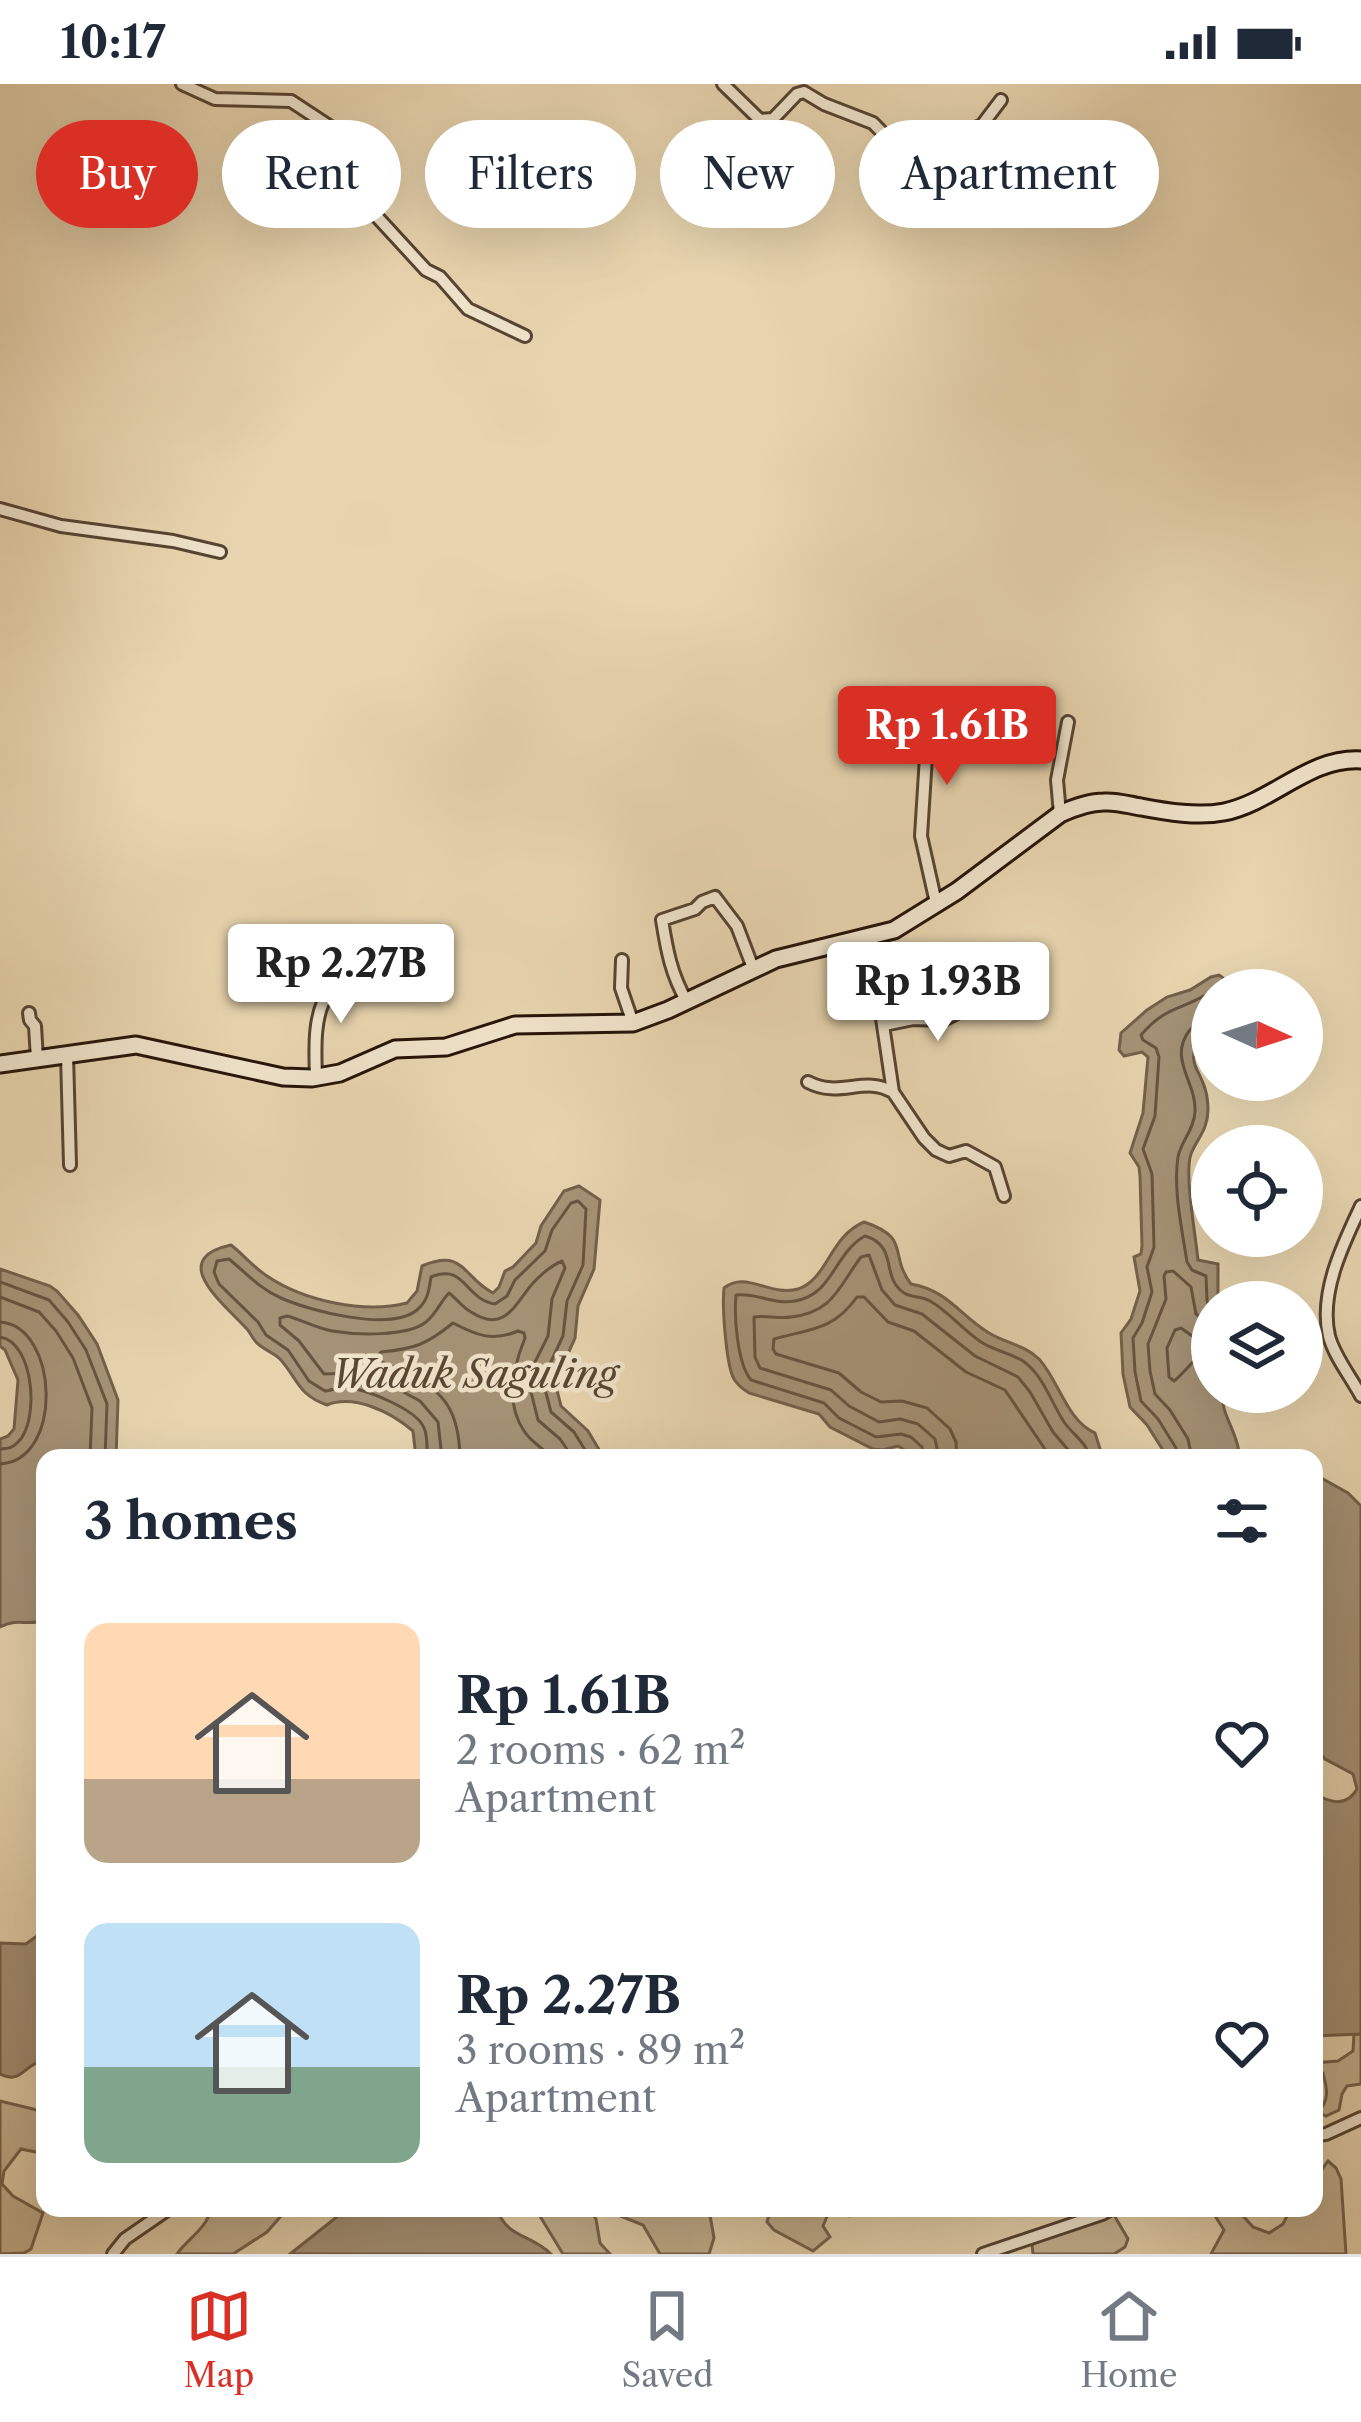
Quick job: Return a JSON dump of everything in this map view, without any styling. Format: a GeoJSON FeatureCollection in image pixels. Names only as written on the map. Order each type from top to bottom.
{"type":"FeatureCollection","features":[{"type":"Feature","properties":{"kind":"main road"},"geometry":{"type":"LineString","coordinates":[[0,1064],[136,1045],[283,1077],[316,1077],[395,1049],[446,1047],[515,1025],[633,1023],[753,968],[894,930],[957,891],[1060,814],[1101,801],[1160,811],[1228,811],[1325,764],[1361,760]]}},
{"type":"Feature","properties":{"kind":"street"},"geometry":{"type":"LineString","coordinates":[[182,84],[215,99],[291,101],[373,155],[380,167],[369,208],[468,309],[525,336]]}},
{"type":"Feature","properties":{"kind":"street"},"geometry":{"type":"LineString","coordinates":[[723,84],[760,120],[773,119],[804,92],[874,123],[912,158],[982,125],[1001,100]]}},
{"type":"Feature","properties":{"kind":"street"},"geometry":{"type":"LineString","coordinates":[[0,509],[61,526],[220,552]]}},
{"type":"Feature","properties":{"kind":"street"},"geometry":{"type":"LineString","coordinates":[[936,903],[921,836],[928,725],[975,726],[1009,711]]}},
{"type":"Feature","properties":{"kind":"street"},"geometry":{"type":"LineString","coordinates":[[1060,814],[1057,780],[1068,722]]}},
{"type":"Feature","properties":{"kind":"street"},"geometry":{"type":"LineString","coordinates":[[687,1002],[667,958],[662,920],[715,897],[737,926],[753,968]]}},
{"type":"Feature","properties":{"kind":"street"},"geometry":{"type":"LineString","coordinates":[[870,938],[893,1092],[936,1150],[949,1156],[966,1151],[994,1167],[1004,1196]]}},
{"type":"Feature","properties":{"kind":"street"},"geometry":{"type":"LineString","coordinates":[[622,960],[621,988],[633,1023]]}},
{"type":"Feature","properties":{"kind":"street"},"geometry":{"type":"LineString","coordinates":[[316,1077],[315,1033],[330,992],[329,976]]}},
{"type":"Feature","properties":{"kind":"street"},"geometry":{"type":"LineString","coordinates":[[884,1024],[943,1020],[975,1004]]}},
{"type":"Feature","properties":{"kind":"street"},"geometry":{"type":"LineString","coordinates":[[29,1012],[37,1059]]}},
{"type":"Feature","properties":{"kind":"street"},"geometry":{"type":"LineString","coordinates":[[67,1055],[70,1165]]}},
{"type":"Feature","properties":{"kind":"street"},"geometry":{"type":"LineString","coordinates":[[808,1082],[838,1090],[875,1084],[893,1092]]}},
{"type":"Feature","properties":{"kind":"street"},"geometry":{"type":"LineString","coordinates":[[1361,1206],[1335,1269],[1328,1318],[1334,1347],[1361,1396]]}},
{"type":"Feature","properties":{"kind":"street"},"geometry":{"type":"LineString","coordinates":[[1323,2134],[1361,2118]]}},
{"type":"Feature","properties":{"kind":"street"},"geometry":{"type":"LineString","coordinates":[[113,2254],[125,2239],[157,2217]]}},
{"type":"Feature","properties":{"kind":"street"},"geometry":{"type":"LineString","coordinates":[[982,2254],[1093,2217]]}},
{"type":"Feature","properties":{"kind":"shaded area"},"geometry":{"type":"Polygon","coordinates":[[[1354,2034],[1361,2034],[1361,2084],[1347,2086],[1339,2110],[1326,2116],[1323,2062],[1338,2061],[1353,2051],[1354,2034]]]}},
{"type":"Feature","properties":{"kind":"shaded area"},"geometry":{"type":"Polygon","coordinates":[[[0,2101],[36,2110],[36,2152],[21,2149],[4,2171],[2,2184],[36,2209],[36,2217],[42,2217],[31,2249],[0,2254],[0,2101]]]}},
{"type":"Feature","properties":{"kind":"shaded area"},"geometry":{"type":"Polygon","coordinates":[[[1328,2161],[1341,2179],[1346,2254],[1211,2254],[1224,2230],[1216,2217],[1244,2217],[1269,2233],[1286,2217],[1323,2217],[1323,2168],[1328,2161]]]}},
{"type":"Feature","properties":{"kind":"shaded area"},"geometry":{"type":"Polygon","coordinates":[[[208,2217],[280,2217],[267,2232],[233,2254],[177,2254],[208,2217]]]}},
{"type":"Feature","properties":{"kind":"shaded area"},"geometry":{"type":"Polygon","coordinates":[[[540,2217],[595,2217],[600,2243],[610,2254],[563,2254],[540,2217]]]}},
{"type":"Feature","properties":{"kind":"shaded area"},"geometry":{"type":"Polygon","coordinates":[[[623,2217],[710,2217],[714,2238],[709,2254],[660,2254],[643,2225],[623,2217]]]}},
{"type":"Feature","properties":{"kind":"shaded area"},"geometry":{"type":"Polygon","coordinates":[[[768,2217],[827,2217],[823,2226],[830,2237],[813,2251],[767,2222],[768,2217]]]}},
{"type":"Feature","properties":{"kind":"shaded area"},"geometry":{"type":"Polygon","coordinates":[[[1108,2217],[1115,2217],[1128,2239],[1114,2254],[1033,2254],[1032,2244],[1108,2217]]]}},
{"type":"Feature","properties":{"kind":"water"},"geometry":{"type":"Polygon","coordinates":[[[1190,990],[1191,1101],[1207,1101],[1208,1110],[1205,1125],[1191,1125],[1191,1257],[1218,1264],[1218,1281],[1191,1281],[1191,1413],[1226,1413],[1238,1449],[1162,1449],[1130,1407],[1123,1374],[1121,1333],[1140,1291],[1134,1257],[1141,1254],[1142,1246],[1140,1176],[1130,1153],[1143,1113],[1148,1057],[1142,1052],[1124,1056],[1119,1050],[1121,1033],[1167,997],[1190,990]]]}},
{"type":"Feature","properties":{"kind":"water","name":"Waduk Saguling"},"geometry":{"type":"Polygon","coordinates":[[[579,1186],[600,1200],[594,1269],[578,1306],[575,1338],[557,1390],[561,1406],[588,1431],[599,1449],[415,1449],[413,1431],[394,1417],[360,1403],[327,1405],[310,1396],[280,1359],[258,1344],[214,1295],[201,1271],[203,1260],[212,1252],[231,1245],[282,1285],[335,1303],[372,1307],[407,1303],[417,1291],[422,1266],[447,1260],[493,1293],[505,1271],[536,1243],[541,1226],[564,1191],[579,1186]]]}},
{"type":"Feature","properties":{"kind":"water"},"geometry":{"type":"Polygon","coordinates":[[[864,1222],[888,1234],[911,1284],[935,1292],[989,1333],[1039,1359],[1070,1410],[1095,1433],[1100,1449],[873,1449],[830,1427],[819,1414],[739,1386],[727,1349],[724,1288],[741,1282],[798,1289],[816,1276],[852,1229],[864,1222]]]}},
{"type":"Feature","properties":{"kind":"water"},"geometry":{"type":"Polygon","coordinates":[[[0,1269],[57,1291],[97,1344],[118,1400],[116,1449],[36,1449],[36,1622],[0,1627],[0,1439],[14,1429],[18,1380],[0,1346],[0,1269]]]}},
{"type":"Feature","properties":{"kind":"water"},"geometry":{"type":"Polygon","coordinates":[[[1323,1479],[1361,1506],[1361,2034],[1323,2036],[1323,1798],[1343,1801],[1357,1789],[1353,1774],[1325,1759],[1323,1479]]]}},
{"type":"Feature","properties":{"kind":"water"},"geometry":{"type":"Polygon","coordinates":[[[36,1937],[36,2063],[7,2077],[0,2074],[0,1943],[26,1944],[36,1937]]]}},
{"type":"Feature","properties":{"kind":"water"},"geometry":{"type":"Polygon","coordinates":[[[337,2217],[500,2217],[513,2231],[551,2254],[290,2254],[337,2217]]]}}]}
